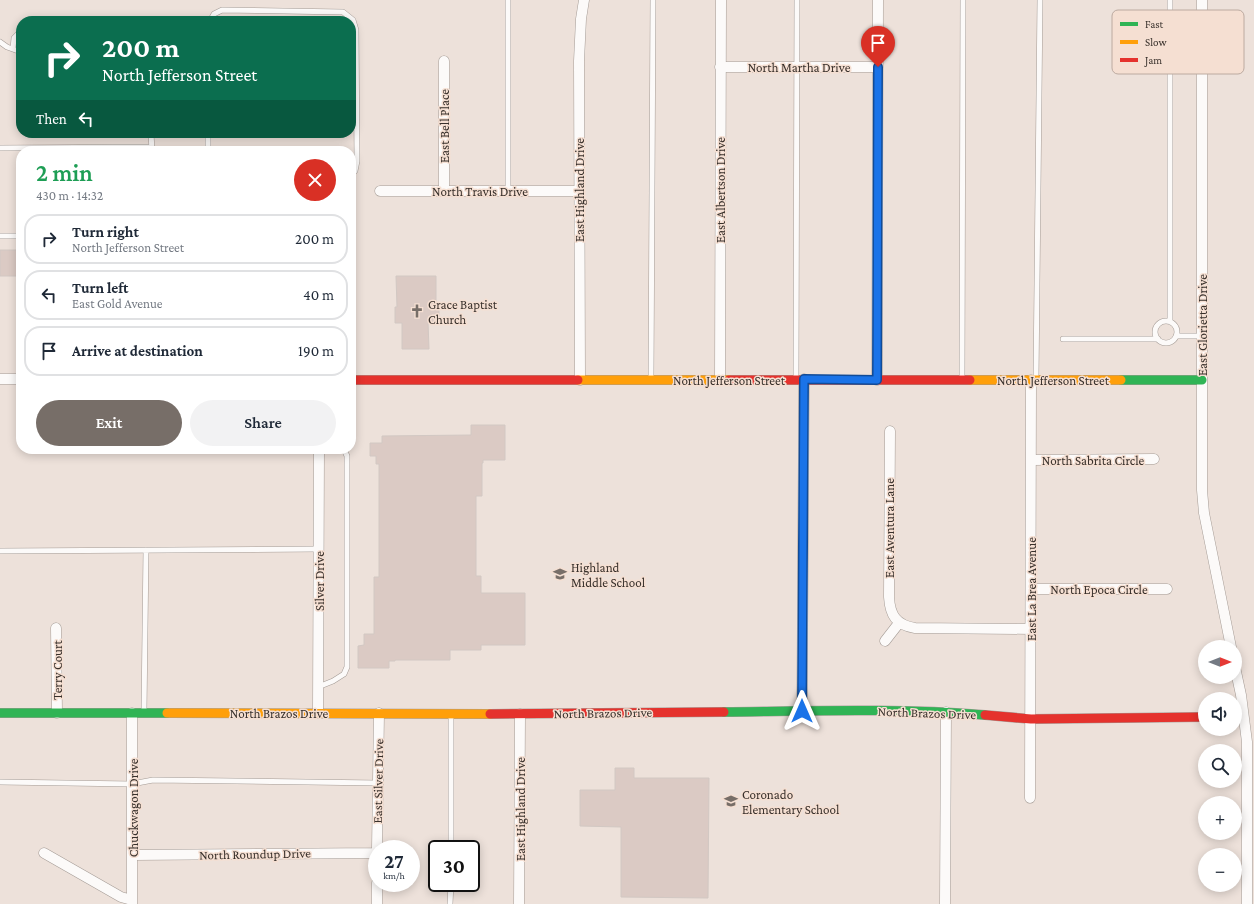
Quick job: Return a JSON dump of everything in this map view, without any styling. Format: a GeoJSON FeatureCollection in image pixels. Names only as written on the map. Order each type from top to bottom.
{"type":"FeatureCollection","features":[{"type":"Feature","properties":{"kind":"street","name":"East Highland Drive"},"geometry":{"type":"LineString","coordinates":[[580,380],[579,61],[581,19],[584,0]]}},
{"type":"Feature","properties":{"kind":"street","name":"East Albertson Drive"},"geometry":{"type":"LineString","coordinates":[[720,380],[721,0]]}},
{"type":"Feature","properties":{"kind":"street"},"geometry":{"type":"LineString","coordinates":[[877,380],[878,0]]}},
{"type":"Feature","properties":{"kind":"street","name":"East Glorietta Drive"},"geometry":{"type":"LineString","coordinates":[[1202,0],[1202,10]]}},
{"type":"Feature","properties":{"kind":"street","name":"East Bell Place"},"geometry":{"type":"LineString","coordinates":[[444,61],[444,191]]}},
{"type":"Feature","properties":{"kind":"street","name":"North Martha Drive"},"geometry":{"type":"LineString","coordinates":[[720,67],[878,67]]}},
{"type":"Feature","properties":{"kind":"street","name":"East Glorietta Drive"},"geometry":{"type":"LineString","coordinates":[[1202,74],[1202,450],[1204,513],[1230,640]]}},
{"type":"Feature","properties":{"kind":"street","name":"North Travis Drive"},"geometry":{"type":"LineString","coordinates":[[380,191],[579,191]]}},
{"type":"Feature","properties":{"kind":"street"},"geometry":{"type":"LineString","coordinates":[[0,379],[16,379]]}},
{"type":"Feature","properties":{"kind":"street"},"geometry":{"type":"LineString","coordinates":[[800,379],[802,711]]}},
{"type":"Feature","properties":{"kind":"street","name":"North Jefferson Street"},"geometry":{"type":"LineString","coordinates":[[356,380],[1202,380]]}},
{"type":"Feature","properties":{"kind":"street","name":"East La Brea Avenue"},"geometry":{"type":"LineString","coordinates":[[1030,798],[1032,460],[1034,380]]}},
{"type":"Feature","properties":{"kind":"street","name":"East Aventura Lane"},"geometry":{"type":"LineString","coordinates":[[890,431],[889,597],[893,615],[899,622]]}},
{"type":"Feature","properties":{"kind":"street","name":"Silver Drive"},"geometry":{"type":"LineString","coordinates":[[318,713],[320,454]]}},
{"type":"Feature","properties":{"kind":"street","name":"North Sabrita Circle"},"geometry":{"type":"LineString","coordinates":[[1032,460],[1154,459]]}},
{"type":"Feature","properties":{"kind":"street","name":"North Epoca Circle"},"geometry":{"type":"LineString","coordinates":[[1031,590],[1167,589]]}},
{"type":"Feature","properties":{"kind":"street"},"geometry":{"type":"LineString","coordinates":[[885,641],[899,622],[907,627],[915,628],[1031,629]]}},
{"type":"Feature","properties":{"kind":"street","name":"Terry Court"},"geometry":{"type":"LineString","coordinates":[[56,628],[57,713]]}},
{"type":"Feature","properties":{"kind":"street","name":"North Brazos Drive"},"geometry":{"type":"LineString","coordinates":[[0,713],[144,712],[520,714],[802,711],[946,712],[1031,719],[1198,717]]}},
{"type":"Feature","properties":{"kind":"street"},"geometry":{"type":"LineString","coordinates":[[945,904],[946,712]]}},
{"type":"Feature","properties":{"kind":"street","name":"Chuckwagon Drive"},"geometry":{"type":"LineString","coordinates":[[132,713],[132,902]]}},
{"type":"Feature","properties":{"kind":"street","name":"East Silver Drive"},"geometry":{"type":"LineString","coordinates":[[377,840],[379,713]]}},
{"type":"Feature","properties":{"kind":"street","name":"East Highland Drive"},"geometry":{"type":"LineString","coordinates":[[519,904],[520,714]]}},
{"type":"Feature","properties":{"kind":"street"},"geometry":{"type":"LineString","coordinates":[[1242,725],[1247,742],[1247,904]]}},
{"type":"Feature","properties":{"kind":"street"},"geometry":{"type":"LineString","coordinates":[[44,853],[132,902]]}},
{"type":"Feature","properties":{"kind":"street","name":"North Roundup Drive"},"geometry":{"type":"LineString","coordinates":[[133,855],[368,853]]}},
{"type":"Feature","properties":{"kind":"street"},"geometry":{"type":"LineString","coordinates":[[377,892],[377,904]]}},
{"type":"Feature","properties":{"kind":"lane"},"geometry":{"type":"LineString","coordinates":[[508,0],[508,191]]}},
{"type":"Feature","properties":{"kind":"lane"},"geometry":{"type":"LineString","coordinates":[[651,380],[653,0]]}},
{"type":"Feature","properties":{"kind":"lane"},"geometry":{"type":"LineString","coordinates":[[797,0],[796,67],[800,379]]}},
{"type":"Feature","properties":{"kind":"lane"},"geometry":{"type":"LineString","coordinates":[[962,380],[963,0]]}},
{"type":"Feature","properties":{"kind":"lane"},"geometry":{"type":"LineString","coordinates":[[1034,380],[1040,0]]}},
{"type":"Feature","properties":{"kind":"lane"},"geometry":{"type":"LineString","coordinates":[[213,16],[222,10],[343,12],[348,16]]}},
{"type":"Feature","properties":{"kind":"lane"},"geometry":{"type":"LineString","coordinates":[[356,30],[356,166]]}},
{"type":"Feature","properties":{"kind":"lane"},"geometry":{"type":"LineString","coordinates":[[13,49],[14,38],[16,36]]}},
{"type":"Feature","properties":{"kind":"lane"},"geometry":{"type":"LineString","coordinates":[[0,42],[7,47],[16,50]]}},
{"type":"Feature","properties":{"kind":"lane"},"geometry":{"type":"LineString","coordinates":[[1170,74],[1170,322]]}},
{"type":"Feature","properties":{"kind":"lane"},"geometry":{"type":"LineString","coordinates":[[0,148],[16,148]]}},
{"type":"Feature","properties":{"kind":"lane"},"geometry":{"type":"LineString","coordinates":[[0,236],[16,236]]}},
{"type":"Feature","properties":{"kind":"lane"},"geometry":{"type":"LineString","coordinates":[[1158,339],[1155,332],[1158,324],[1161,322],[1170,322],[1176,327],[1176,336]]}},
{"type":"Feature","properties":{"kind":"lane"},"geometry":{"type":"LineString","coordinates":[[1063,339],[1158,339],[1166,342],[1176,336],[1203,336]]}},
{"type":"Feature","properties":{"kind":"lane"},"geometry":{"type":"LineString","coordinates":[[318,687],[333,681],[344,674],[347,667],[347,454]]}},
{"type":"Feature","properties":{"kind":"lane"},"geometry":{"type":"LineString","coordinates":[[0,551],[319,549]]}},
{"type":"Feature","properties":{"kind":"lane"},"geometry":{"type":"LineString","coordinates":[[144,712],[146,550]]}},
{"type":"Feature","properties":{"kind":"lane"},"geometry":{"type":"LineString","coordinates":[[451,713],[451,840]]}},
{"type":"Feature","properties":{"kind":"lane"},"geometry":{"type":"LineString","coordinates":[[0,782],[132,784],[153,780],[378,783]]}},
{"type":"Feature","properties":{"kind":"lane"},"geometry":{"type":"LineString","coordinates":[[450,892],[450,904]]}},
{"type":"Feature","properties":{"kind":"building"},"geometry":{"type":"Polygon","coordinates":[[[0,250],[16,250],[16,276],[0,276],[0,250]]]}},
{"type":"Feature","properties":{"kind":"building","name":"Grace Baptist Church"},"geometry":{"type":"Polygon","coordinates":[[[396,276],[436,276],[436,307],[439,307],[439,322],[428,322],[429,349],[402,349],[402,323],[395,323],[395,307],[397,307],[396,276]]]}},
{"type":"Feature","properties":{"kind":"building"},"geometry":{"type":"Polygon","coordinates":[[[471,425],[505,425],[505,460],[483,460],[482,463],[482,496],[476,496],[476,576],[481,576],[481,593],[525,593],[525,645],[481,645],[481,650],[450,650],[450,660],[395,660],[389,661],[389,668],[358,668],[358,646],[364,645],[364,634],[374,634],[374,577],[379,577],[379,464],[376,464],[376,456],[370,456],[370,443],[382,443],[382,436],[471,435],[471,425]]]}},
{"type":"Feature","properties":{"kind":"building"},"geometry":{"type":"Polygon","coordinates":[[[615,768],[634,768],[634,778],[709,778],[708,898],[621,897],[621,827],[580,826],[580,790],[615,790],[615,768]]]}},
{"type":"Feature","properties":{"kind":"traffic: fast"},"geometry":{"type":"LineString","coordinates":[[1121,380],[1202,380]]}},
{"type":"Feature","properties":{"kind":"traffic: fast"},"geometry":{"type":"LineString","coordinates":[[724,712],[920,711],[985,715]]}},
{"type":"Feature","properties":{"kind":"traffic: fast"},"geometry":{"type":"LineString","coordinates":[[0,713],[167,713]]}},
{"type":"Feature","properties":{"kind":"traffic: slow"},"geometry":{"type":"LineString","coordinates":[[578,380],[729,380]]}},
{"type":"Feature","properties":{"kind":"traffic: slow"},"geometry":{"type":"LineString","coordinates":[[970,380],[1121,380]]}},
{"type":"Feature","properties":{"kind":"traffic: slow"},"geometry":{"type":"LineString","coordinates":[[167,713],[490,714]]}},
{"type":"Feature","properties":{"kind":"traffic: jam"},"geometry":{"type":"LineString","coordinates":[[356,380],[578,380]]}},
{"type":"Feature","properties":{"kind":"traffic: jam"},"geometry":{"type":"LineString","coordinates":[[729,380],[970,380]]}},
{"type":"Feature","properties":{"kind":"traffic: jam"},"geometry":{"type":"LineString","coordinates":[[490,714],[724,712]]}},
{"type":"Feature","properties":{"kind":"traffic: jam"},"geometry":{"type":"LineString","coordinates":[[985,715],[1031,719],[1198,717]]}},
{"type":"Feature","properties":{"kind":"place","name":"Grace Baptist Church"},"geometry":{"type":"Point","coordinates":[417,311]}},
{"type":"Feature","properties":{"kind":"place","name":"Highland Middle School"},"geometry":{"type":"Point","coordinates":[560,574]}},
{"type":"Feature","properties":{"kind":"place","name":"Coronado Elementary School"},"geometry":{"type":"Point","coordinates":[731,801]}},
{"type":"Feature","properties":{"kind":"route"},"geometry":{"type":"LineString","coordinates":[[802,711],[804,379],[877,380],[878,67]]}}]}
